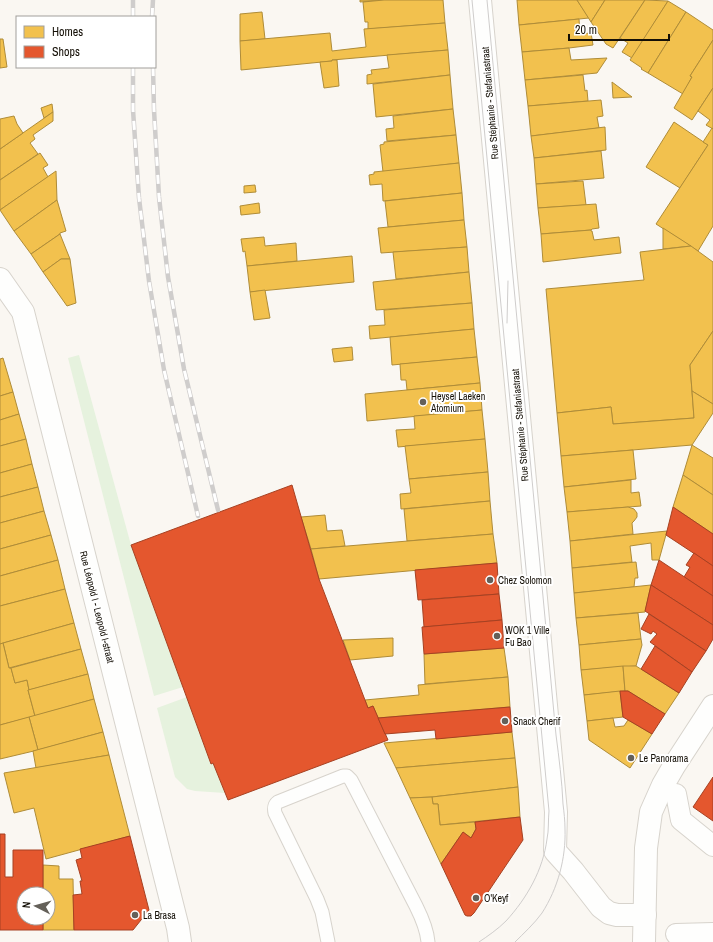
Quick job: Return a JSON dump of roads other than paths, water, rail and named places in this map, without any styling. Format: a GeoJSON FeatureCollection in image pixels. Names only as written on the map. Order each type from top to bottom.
{"type":"FeatureCollection","features":[{"type":"Feature","properties":{"kind":"street","name":"Rue Stéphanie - Stefaniastraat"},"geometry":{"type":"LineString","coordinates":[[480,0],[556,812],[555,851],[573,871],[601,907],[608,913],[617,915],[644,915]]}},
{"type":"Feature","properties":{"kind":"street","name":"Rue Léopold I - Leopold I-straat"},"geometry":{"type":"LineString","coordinates":[[0,279],[23,312],[178,928],[180,942]]}},
{"type":"Feature","properties":{"kind":"street"},"geometry":{"type":"LineString","coordinates":[[644,942],[646,848],[651,812],[663,785],[674,766],[713,706]]}},
{"type":"Feature","properties":{"kind":"street"},"geometry":{"type":"LineString","coordinates":[[676,794],[681,820],[713,846]]}},
{"type":"Feature","properties":{"kind":"street"},"geometry":{"type":"LineString","coordinates":[[676,934],[710,932]]}},
{"type":"Feature","properties":{"kind":"lane"},"geometry":{"type":"LineString","coordinates":[[328,942],[322,912],[317,899],[275,813],[274,806],[278,802],[344,776],[347,776],[351,780],[416,906],[427,931],[428,942]]}},
{"type":"Feature","properties":{"kind":"tram line"},"geometry":{"type":"LineString","coordinates":[[472,0],[549,811],[545,850],[542,862],[533,883],[521,903],[506,921],[479,942]]}},
{"type":"Feature","properties":{"kind":"tram line"},"geometry":{"type":"LineString","coordinates":[[487,0],[565,826],[564,851],[557,883],[542,913],[515,942]]}},
{"type":"Feature","properties":{"kind":"tram line"},"geometry":{"type":"LineString","coordinates":[[507,323],[508,281]]}},
{"type":"Feature","properties":{"kind":"railway"},"geometry":{"type":"LineString","coordinates":[[133,0],[133,16]]}},
{"type":"Feature","properties":{"kind":"railway"},"geometry":{"type":"LineString","coordinates":[[152,16],[153,0]]}},
{"type":"Feature","properties":{"kind":"railway"},"geometry":{"type":"LineString","coordinates":[[133,68],[133,110],[139,198],[149,281],[164,370],[198,516]]}},
{"type":"Feature","properties":{"kind":"railway"},"geometry":{"type":"LineString","coordinates":[[153,68],[159,197],[168,277],[184,369],[218,510]]}},
{"type":"Feature","properties":{"kind":"place","name":"Heysel Laeken Atomium"},"geometry":{"type":"Point","coordinates":[423,402]}},
{"type":"Feature","properties":{"kind":"place","name":"Chez Solomon"},"geometry":{"type":"Point","coordinates":[490,580]}},
{"type":"Feature","properties":{"kind":"place","name":"WOK 1 Ville Fu Bao"},"geometry":{"type":"Point","coordinates":[497,636]}},
{"type":"Feature","properties":{"kind":"place","name":"Snack Cherif"},"geometry":{"type":"Point","coordinates":[505,721]}},
{"type":"Feature","properties":{"kind":"place","name":"Le Panorama"},"geometry":{"type":"Point","coordinates":[631,758]}},
{"type":"Feature","properties":{"kind":"place","name":"O'Keyf"},"geometry":{"type":"Point","coordinates":[476,898]}},
{"type":"Feature","properties":{"kind":"place","name":"La Brasa"},"geometry":{"type":"Point","coordinates":[135,915]}}]}
